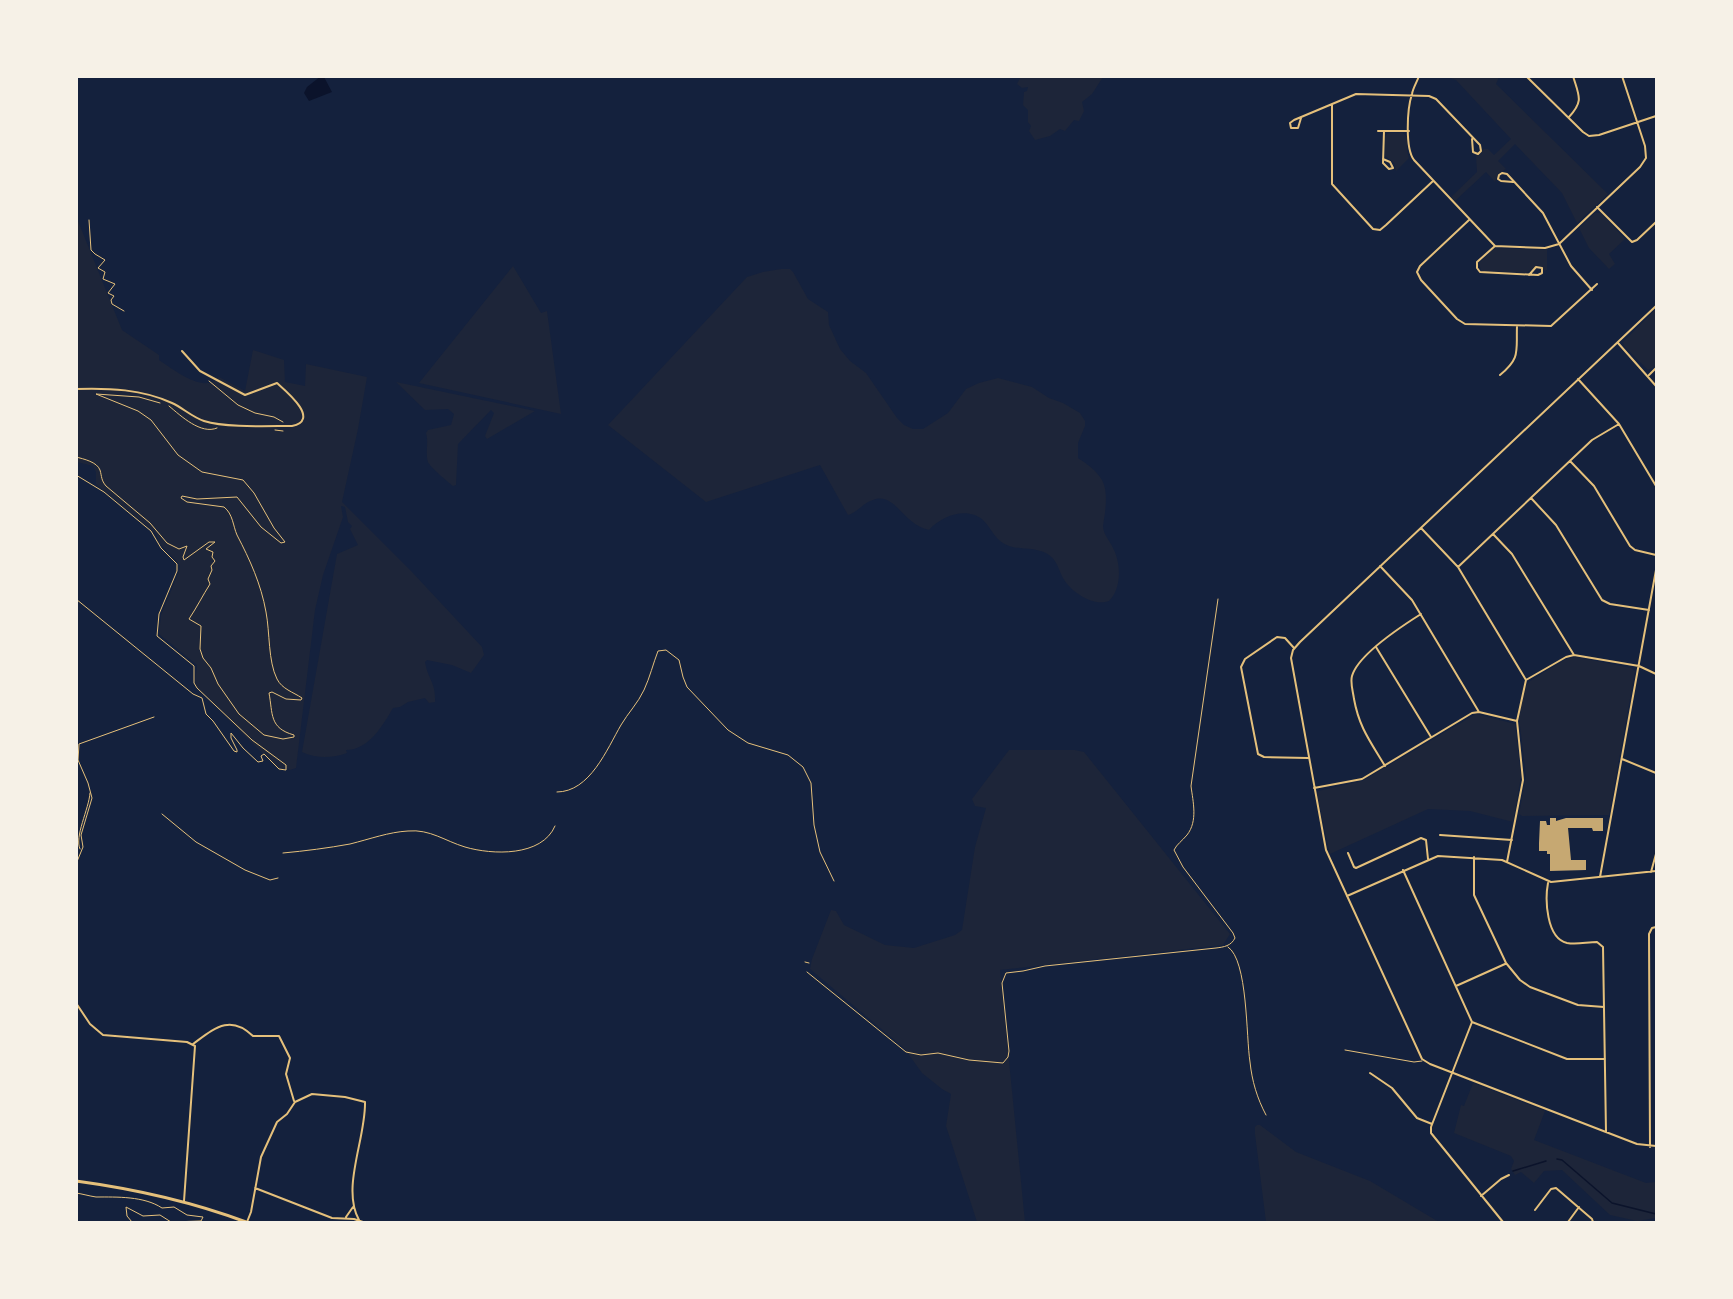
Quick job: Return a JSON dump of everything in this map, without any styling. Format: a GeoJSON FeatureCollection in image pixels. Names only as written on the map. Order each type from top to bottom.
{"type":"FeatureCollection","features":[{"type":"Feature","properties":{"kind":"main road"},"geometry":{"type":"LineString","coordinates":[[76,1181],[132,1189],[184,1201],[246,1222]]}},
{"type":"Feature","properties":{"kind":"street"},"geometry":{"type":"LineString","coordinates":[[1526,76],[1583,132],[1592,136],[1656,116]]}},
{"type":"Feature","properties":{"kind":"street"},"geometry":{"type":"LineString","coordinates":[[1568,118],[1580,103],[1573,76]]}},
{"type":"Feature","properties":{"kind":"street"},"geometry":{"type":"LineString","coordinates":[[1420,77],[1411,95],[1408,148],[1411,156],[1495,246],[1545,248],[1559,243],[1640,167],[1646,158],[1645,147],[1622,76]]}},
{"type":"Feature","properties":{"kind":"street"},"geometry":{"type":"LineString","coordinates":[[1301,118],[1359,93],[1432,96],[1480,147],[1481,151],[1478,154],[1473,152],[1472,139]]}},
{"type":"Feature","properties":{"kind":"street"},"geometry":{"type":"LineString","coordinates":[[1332,104],[1332,184],[1373,229],[1380,230],[1433,181]]}},
{"type":"Feature","properties":{"kind":"street"},"geometry":{"type":"LineString","coordinates":[[1378,131],[1409,131]]}},
{"type":"Feature","properties":{"kind":"street"},"geometry":{"type":"LineString","coordinates":[[1383,159],[1384,131]]}},
{"type":"Feature","properties":{"kind":"street"},"geometry":{"type":"LineString","coordinates":[[1513,182],[1501,181],[1498,176],[1506,173],[1543,213],[1575,272],[1592,290]]}},
{"type":"Feature","properties":{"kind":"street"},"geometry":{"type":"LineString","coordinates":[[1598,207],[1632,242],[1656,222]]}},
{"type":"Feature","properties":{"kind":"street"},"geometry":{"type":"LineString","coordinates":[[1469,220],[1417,270],[1418,276],[1462,323],[1544,327],[1553,325],[1597,284]]}},
{"type":"Feature","properties":{"kind":"street"},"geometry":{"type":"LineString","coordinates":[[1495,246],[1477,262],[1480,272],[1529,275]]}},
{"type":"Feature","properties":{"kind":"street"},"geometry":{"type":"LineString","coordinates":[[1656,306],[1294,648],[1292,654],[1292,669],[1326,850],[1424,1061],[1637,1144],[1656,1146]]}},
{"type":"Feature","properties":{"kind":"street"},"geometry":{"type":"LineString","coordinates":[[1500,375],[1516,359],[1517,326]]}},
{"type":"Feature","properties":{"kind":"street"},"geometry":{"type":"LineString","coordinates":[[1618,343],[1649,375],[1656,386]]}},
{"type":"Feature","properties":{"kind":"street"},"geometry":{"type":"LineString","coordinates":[[76,389],[107,389],[138,393],[167,401],[198,418],[215,423],[284,428],[299,424],[302,420],[303,414],[295,400],[277,383],[245,395],[200,370],[182,351]]}},
{"type":"Feature","properties":{"kind":"street"},"geometry":{"type":"LineString","coordinates":[[1649,375],[1656,369]]}},
{"type":"Feature","properties":{"kind":"street"},"geometry":{"type":"LineString","coordinates":[[1578,379],[1619,424],[1656,486]]}},
{"type":"Feature","properties":{"kind":"street"},"geometry":{"type":"LineString","coordinates":[[1458,567],[1592,440],[1619,424]]}},
{"type":"Feature","properties":{"kind":"street"},"geometry":{"type":"LineString","coordinates":[[1570,461],[1594,486],[1630,546],[1635,550],[1656,555]]}},
{"type":"Feature","properties":{"kind":"street"},"geometry":{"type":"LineString","coordinates":[[1531,498],[1556,525],[1602,600],[1649,610]]}},
{"type":"Feature","properties":{"kind":"street"},"geometry":{"type":"LineString","coordinates":[[1421,528],[1458,567],[1526,680],[1517,721],[1523,776],[1507,862]]}},
{"type":"Feature","properties":{"kind":"street"},"geometry":{"type":"LineString","coordinates":[[1493,534],[1512,554],[1574,655]]}},
{"type":"Feature","properties":{"kind":"street"},"geometry":{"type":"LineString","coordinates":[[1380,566],[1409,596],[1479,712]]}},
{"type":"Feature","properties":{"kind":"street"},"geometry":{"type":"LineString","coordinates":[[1600,877],[1656,570]]}},
{"type":"Feature","properties":{"kind":"street"},"geometry":{"type":"LineString","coordinates":[[1385,766],[1360,723],[1352,676],[1357,666],[1376,647],[1400,627],[1420,615]]}},
{"type":"Feature","properties":{"kind":"street"},"geometry":{"type":"LineString","coordinates":[[1294,648],[1285,638],[1277,638],[1244,660],[1241,667],[1258,754],[1264,758],[1308,758]]}},
{"type":"Feature","properties":{"kind":"street"},"geometry":{"type":"LineString","coordinates":[[1376,647],[1431,737]]}},
{"type":"Feature","properties":{"kind":"street"},"geometry":{"type":"LineString","coordinates":[[1526,680],[1566,657],[1574,655],[1639,666],[1656,674]]}},
{"type":"Feature","properties":{"kind":"street"},"geometry":{"type":"LineString","coordinates":[[1314,788],[1362,779],[1470,714],[1479,712],[1517,721]]}},
{"type":"Feature","properties":{"kind":"street"},"geometry":{"type":"LineString","coordinates":[[1622,759],[1656,774]]}},
{"type":"Feature","properties":{"kind":"street"},"geometry":{"type":"LineString","coordinates":[[1440,835],[1512,840]]}},
{"type":"Feature","properties":{"kind":"street"},"geometry":{"type":"LineString","coordinates":[[1348,853],[1356,868],[1421,838],[1426,840],[1428,859]]}},
{"type":"Feature","properties":{"kind":"street"},"geometry":{"type":"LineString","coordinates":[[1650,872],[1656,854]]}},
{"type":"Feature","properties":{"kind":"street"},"geometry":{"type":"LineString","coordinates":[[1347,896],[1428,859],[1441,856],[1498,859],[1548,882],[1656,871]]}},
{"type":"Feature","properties":{"kind":"street"},"geometry":{"type":"LineString","coordinates":[[1474,858],[1473,893],[1506,963],[1520,980],[1530,987],[1578,1005],[1604,1007]]}},
{"type":"Feature","properties":{"kind":"street"},"geometry":{"type":"LineString","coordinates":[[1403,870],[1472,1022],[1567,1059],[1605,1059]]}},
{"type":"Feature","properties":{"kind":"street"},"geometry":{"type":"LineString","coordinates":[[1548,882],[1548,915],[1557,936],[1570,943],[1597,942],[1603,948],[1606,1132]]}},
{"type":"Feature","properties":{"kind":"street"},"geometry":{"type":"LineString","coordinates":[[1650,1147],[1649,933],[1652,928],[1656,927]]}},
{"type":"Feature","properties":{"kind":"street"},"geometry":{"type":"LineString","coordinates":[[1456,986],[1506,963]]}},
{"type":"Feature","properties":{"kind":"street"},"geometry":{"type":"LineString","coordinates":[[76,1003],[90,1024],[103,1035],[193,1044],[214,1029],[229,1025],[243,1027],[253,1036],[279,1036],[290,1058],[286,1074],[295,1102]]}},
{"type":"Feature","properties":{"kind":"street"},"geometry":{"type":"LineString","coordinates":[[1472,1022],[1431,1131],[1432,1137],[1503,1222]]}},
{"type":"Feature","properties":{"kind":"street"},"geometry":{"type":"LineString","coordinates":[[184,1201],[196,1051],[193,1044]]}},
{"type":"Feature","properties":{"kind":"street"},"geometry":{"type":"LineString","coordinates":[[1370,1073],[1392,1088],[1417,1118],[1432,1124]]}},
{"type":"Feature","properties":{"kind":"street"},"geometry":{"type":"LineString","coordinates":[[246,1222],[251,1212],[260,1161],[277,1122],[287,1114],[295,1102],[312,1094],[365,1102],[352,1188],[353,1207],[359,1220]]}},
{"type":"Feature","properties":{"kind":"street"},"geometry":{"type":"LineString","coordinates":[[1650,1097],[1656,1094]]}},
{"type":"Feature","properties":{"kind":"street"},"geometry":{"type":"LineString","coordinates":[[1481,1196],[1509,1175]]}},
{"type":"Feature","properties":{"kind":"street"},"geometry":{"type":"LineString","coordinates":[[255,1188],[332,1218],[363,1222]]}},
{"type":"Feature","properties":{"kind":"street"},"geometry":{"type":"LineString","coordinates":[[1535,1210],[1551,1189],[1556,1188],[1593,1222]]}},
{"type":"Feature","properties":{"kind":"street"},"geometry":{"type":"LineString","coordinates":[[345,1218],[353,1207]]}},
{"type":"Feature","properties":{"kind":"street"},"geometry":{"type":"LineString","coordinates":[[1568,1222],[1579,1207]]}},
{"type":"Feature","properties":{"kind":"lane"},"geometry":{"type":"LineString","coordinates":[[1345,1050],[1414,1062],[1424,1061]]}},
{"type":"Feature","properties":{"kind":"path"},"geometry":{"type":"LineString","coordinates":[[89,220],[91,250],[105,260],[98,268],[105,272],[103,279],[115,284],[108,293],[114,296],[111,300],[112,304],[124,311]]}},
{"type":"Feature","properties":{"kind":"path"},"geometry":{"type":"LineString","coordinates":[[208,381],[238,405],[283,422],[284,428],[281,431],[269,429]]}},
{"type":"Feature","properties":{"kind":"path"},"geometry":{"type":"LineString","coordinates":[[76,457],[97,466],[106,486],[150,523],[166,543],[179,549],[187,546],[184,560],[209,542],[215,542],[206,549],[213,552],[212,557],[215,561],[211,566],[212,570],[208,579],[210,584],[189,619],[201,626],[200,649],[203,658],[231,703],[250,724],[267,736],[283,739],[294,737],[275,723],[269,693],[272,692],[286,699],[301,700],[302,698],[280,685],[272,668],[271,646],[262,591],[250,557],[224,507],[187,502],[181,498],[182,496],[205,500],[237,497],[261,526],[281,543],[285,542],[274,528],[254,493],[243,480],[205,473],[178,455],[151,420],[138,411],[96,394],[139,397],[164,403],[200,427],[213,430],[218,428]]}},
{"type":"Feature","properties":{"kind":"path"},"geometry":{"type":"LineString","coordinates":[[76,475],[104,492],[151,531],[161,548],[176,563],[177,571],[159,614],[157,635],[194,666],[194,684],[199,691],[252,740],[286,765],[286,770],[281,770],[264,754],[261,755],[263,761],[257,761],[231,733],[231,739],[237,751],[234,751],[206,713],[202,698],[194,695],[76,599]]}},
{"type":"Feature","properties":{"kind":"path"},"geometry":{"type":"LineString","coordinates":[[1218,599],[1191,786],[1193,823],[1174,850],[1182,867],[1234,934],[1234,940],[1226,947]]}},
{"type":"Feature","properties":{"kind":"path"},"geometry":{"type":"LineString","coordinates":[[557,792],[567,791],[577,785],[598,766],[622,723],[643,693],[658,651],[666,650],[679,660],[683,679],[688,689],[728,730],[748,743],[791,757],[803,767],[811,783],[814,825],[820,855],[834,881]]}},
{"type":"Feature","properties":{"kind":"path"},"geometry":{"type":"LineString","coordinates":[[76,864],[84,844],[81,835],[92,800],[77,758],[81,741],[154,717]]}},
{"type":"Feature","properties":{"kind":"path"},"geometry":{"type":"LineString","coordinates":[[80,852],[78,841],[90,791]]}},
{"type":"Feature","properties":{"kind":"path"},"geometry":{"type":"LineString","coordinates":[[162,814],[196,842],[242,868],[270,880],[278,878]]}},
{"type":"Feature","properties":{"kind":"path"},"geometry":{"type":"LineString","coordinates":[[282,854],[408,831],[434,833],[469,848],[520,852],[547,838],[555,826]]}},
{"type":"Feature","properties":{"kind":"path"},"geometry":{"type":"LineString","coordinates":[[807,972],[906,1052],[938,1053],[1002,1063],[1006,1061],[1009,1053],[1002,981],[1005,973],[1046,966],[1230,948],[1242,976],[1252,1075],[1260,1104],[1266,1115]]}},
{"type":"Feature","properties":{"kind":"path"},"geometry":{"type":"LineString","coordinates":[[805,962],[809,963]]}},
{"type":"Feature","properties":{"kind":"path"},"geometry":{"type":"LineString","coordinates":[[76,1193],[93,1197],[125,1197],[155,1203],[162,1208],[174,1207],[187,1215],[203,1217],[201,1221],[171,1222],[160,1215],[143,1216],[126,1208],[127,1216],[132,1222]]}},
{"type":"Feature","properties":{"kind":"shaded area"},"geometry":{"type":"Polygon","coordinates":[[[321,76],[324,77],[332,92],[309,101],[304,93],[307,87],[321,76]]]}},
{"type":"Feature","properties":{"kind":"shaded area"},"geometry":{"type":"Polygon","coordinates":[[[1021,76],[1103,77],[1092,94],[1082,102],[1084,111],[1079,121],[1074,120],[1065,131],[1060,129],[1050,136],[1035,140],[1029,131],[1031,126],[1028,122],[1028,110],[1023,105],[1024,92],[1028,87],[1022,88],[1017,84],[1021,76]]]}},
{"type":"Feature","properties":{"kind":"shaded area"},"geometry":{"type":"Polygon","coordinates":[[[1448,77],[1499,77],[1496,84],[1608,194],[1577,223],[1562,193],[1515,144],[1498,161],[1506,169],[1498,174],[1495,182],[1486,172],[1455,201],[1451,197],[1477,172],[1476,156],[1481,154],[1483,149],[1488,149],[1494,155],[1511,139],[1456,80],[1448,77]]]}},
{"type":"Feature","properties":{"kind":"shaded area"},"geometry":{"type":"Polygon","coordinates":[[[1389,133],[1403,133],[1407,137],[1409,158],[1396,171],[1394,163],[1385,156],[1385,136],[1389,133]]]}},
{"type":"Feature","properties":{"kind":"shaded area"},"geometry":{"type":"Polygon","coordinates":[[[1595,213],[1601,213],[1625,239],[1609,254],[1615,264],[1609,269],[1589,248],[1579,228],[1595,213]]]}},
{"type":"Feature","properties":{"kind":"shaded area"},"geometry":{"type":"Polygon","coordinates":[[[76,216],[122,330],[159,355],[159,360],[189,379],[206,383],[213,382],[219,377],[245,391],[253,350],[284,360],[285,382],[305,386],[306,364],[367,377],[342,502],[482,647],[484,655],[471,673],[452,665],[427,660],[425,662],[433,685],[435,702],[429,703],[425,698],[393,708],[385,722],[368,741],[362,746],[346,750],[347,753],[324,757],[302,752],[337,554],[358,545],[350,529],[352,526],[348,522],[345,507],[341,506],[343,517],[323,575],[315,610],[296,768],[290,770],[285,767],[280,771],[196,687],[197,665],[159,634],[161,615],[180,565],[159,543],[156,534],[96,484],[96,472],[93,466],[77,462],[76,216]]]}},
{"type":"Feature","properties":{"kind":"shaded area"},"geometry":{"type":"Polygon","coordinates":[[[1494,248],[1547,250],[1547,270],[1544,271],[1538,265],[1526,273],[1481,271],[1479,263],[1494,248]]]}},
{"type":"Feature","properties":{"kind":"shaded area"},"geometry":{"type":"Polygon","coordinates":[[[513,266],[541,313],[547,311],[561,414],[419,383],[513,266]]]}},
{"type":"Feature","properties":{"kind":"shaded area"},"geometry":{"type":"Polygon","coordinates":[[[790,269],[808,299],[828,312],[829,325],[840,349],[850,361],[866,373],[904,425],[913,429],[923,429],[948,413],[966,389],[998,378],[1032,387],[1080,413],[1085,426],[1078,443],[1078,458],[1100,476],[1104,485],[1106,503],[1103,529],[1118,561],[1118,582],[1109,601],[1096,602],[1083,597],[1063,578],[1052,557],[1045,552],[1005,544],[977,516],[962,513],[947,517],[929,530],[912,522],[894,504],[881,498],[869,501],[848,515],[820,465],[706,502],[608,425],[747,277],[790,269]]]}},
{"type":"Feature","properties":{"kind":"shaded area"},"geometry":{"type":"Polygon","coordinates":[[[1656,309],[1656,366],[1648,370],[1624,346],[1623,342],[1656,309]]]}},
{"type":"Feature","properties":{"kind":"shaded area"},"geometry":{"type":"Polygon","coordinates":[[[396,382],[535,411],[487,439],[485,436],[494,413],[491,410],[458,444],[456,485],[453,486],[428,462],[426,433],[428,430],[451,425],[454,414],[448,409],[425,410],[396,382]]]}},
{"type":"Feature","properties":{"kind":"shaded area"},"geometry":{"type":"Polygon","coordinates":[[[1576,657],[1631,668],[1635,671],[1609,815],[1522,816],[1519,814],[1526,776],[1519,718],[1525,687],[1530,681],[1566,659],[1576,657]]]}},
{"type":"Feature","properties":{"kind":"shaded area"},"geometry":{"type":"Polygon","coordinates":[[[1476,714],[1515,724],[1521,776],[1513,822],[1470,811],[1428,809],[1330,854],[1318,791],[1362,781],[1476,714]]]}},
{"type":"Feature","properties":{"kind":"shaded area"},"geometry":{"type":"Polygon","coordinates":[[[1009,750],[1084,752],[1230,934],[1223,945],[1000,970],[1025,1222],[977,1222],[946,1126],[951,1094],[922,1073],[904,1048],[810,969],[831,910],[836,911],[844,925],[885,945],[914,948],[955,935],[962,930],[975,847],[986,808],[975,806],[972,799],[1009,750]]]}},
{"type":"Feature","properties":{"kind":"shaded area"},"geometry":{"type":"Polygon","coordinates":[[[1473,1083],[1545,1111],[1534,1140],[1646,1183],[1656,1182],[1656,1218],[1637,1221],[1610,1215],[1562,1170],[1544,1171],[1534,1183],[1521,1172],[1515,1175],[1511,1169],[1514,1161],[1511,1156],[1454,1133],[1461,1105],[1464,1106],[1473,1083]]]}},
{"type":"Feature","properties":{"kind":"shaded area"},"geometry":{"type":"Polygon","coordinates":[[[1257,1125],[1296,1152],[1370,1181],[1439,1222],[1266,1222],[1255,1134],[1257,1125]]]}},
{"type":"Feature","properties":{"kind":"building"},"geometry":{"type":"Polygon","coordinates":[[[1550,818],[1556,818],[1556,821],[1566,818],[1603,818],[1603,831],[1593,831],[1592,828],[1568,828],[1571,860],[1586,860],[1586,870],[1550,871],[1550,854],[1547,854],[1547,851],[1539,851],[1539,843],[1540,821],[1546,821],[1547,825],[1550,825],[1550,818]]]}},
{"type":"Feature","properties":{"kind":"waterway"},"geometry":{"type":"LineString","coordinates":[[1557,1159],[1562,1160],[1612,1203],[1656,1214]]}},
{"type":"Feature","properties":{"kind":"waterway"},"geometry":{"type":"LineString","coordinates":[[1513,1171],[1546,1161]]}}]}
